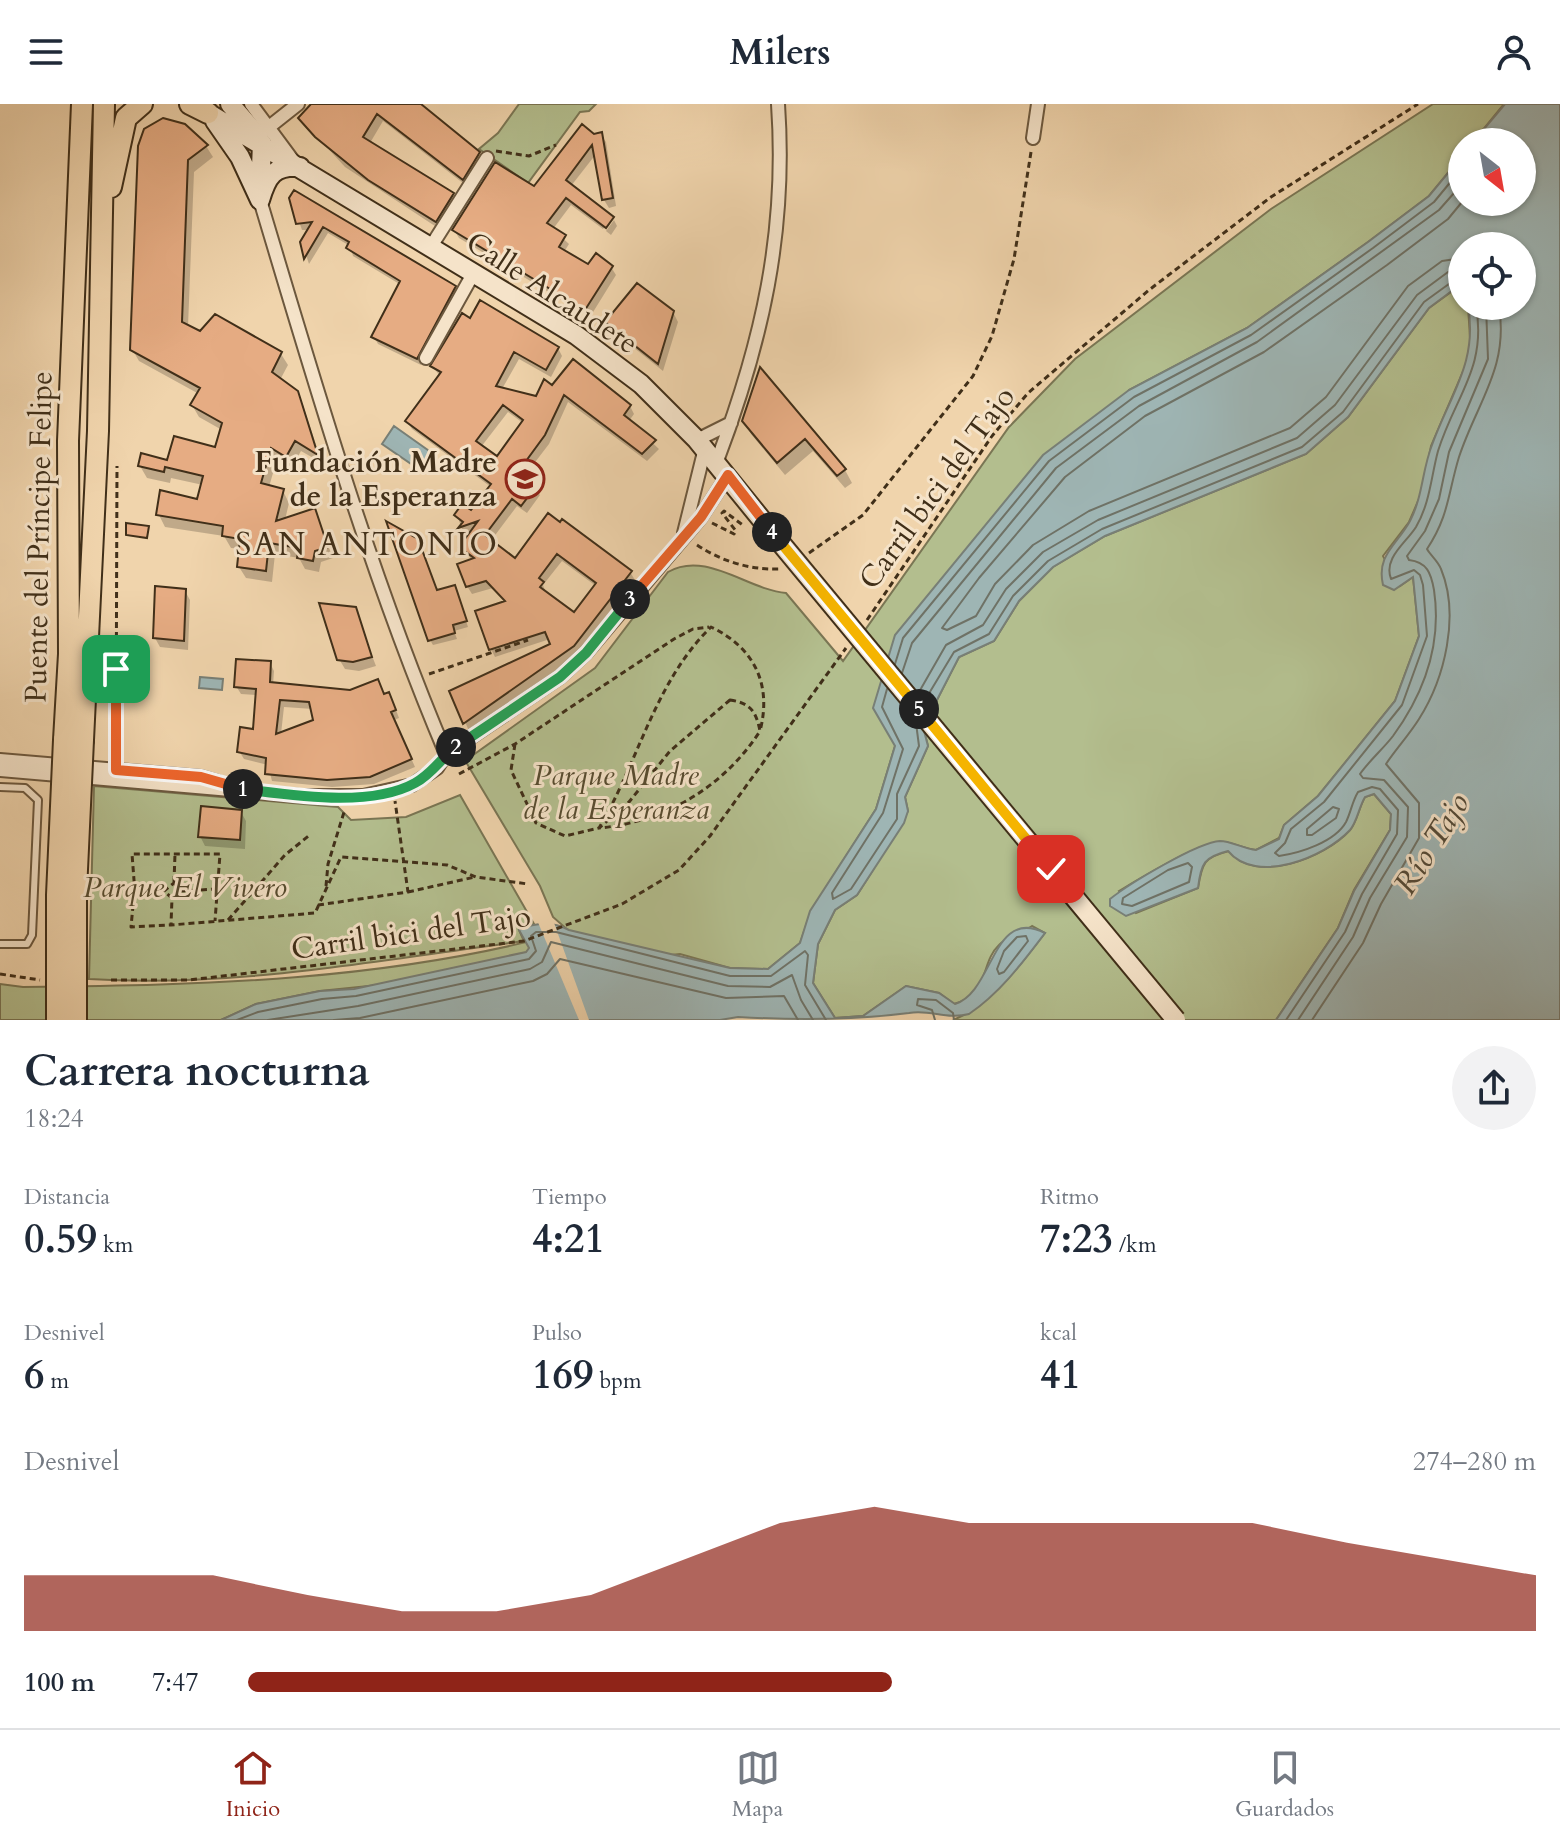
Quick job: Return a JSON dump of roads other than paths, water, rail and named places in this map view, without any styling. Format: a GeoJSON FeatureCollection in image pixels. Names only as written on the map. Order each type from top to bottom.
{"type":"FeatureCollection","features":[{"type":"Feature","properties":{"kind":"main road","name":"Puente del Príncipe Felipe"},"geometry":{"type":"LineString","coordinates":[[76,1020],[68,441],[82,104]]}},
{"type":"Feature","properties":{"kind":"main road","name":"Puente del Príncipe Felipe"},"geometry":{"type":"LineString","coordinates":[[57,1020],[57,895],[74,740],[98,431],[104,104]]}},
{"type":"Feature","properties":{"kind":"main road"},"geometry":{"type":"LineString","coordinates":[[100,252],[126,118],[142,104]]}},
{"type":"Feature","properties":{"kind":"main road","name":"Calle Alcaudete"},"geometry":{"type":"LineString","coordinates":[[230,104],[298,166],[576,335],[641,384],[712,456],[1176,1020]]}},
{"type":"Feature","properties":{"kind":"main road"},"geometry":{"type":"LineString","coordinates":[[199,107],[232,144],[260,200]]}},
{"type":"Feature","properties":{"kind":"main road","name":"Calle Alcaudete"},"geometry":{"type":"LineString","coordinates":[[199,107],[265,135]]}},
{"type":"Feature","properties":{"kind":"main road"},"geometry":{"type":"LineString","coordinates":[[260,200],[265,135]]}},
{"type":"Feature","properties":{"kind":"main road"},"geometry":{"type":"LineString","coordinates":[[260,200],[266,179],[274,171],[286,166],[298,166]]}},
{"type":"Feature","properties":{"kind":"street","name":"Calle Alcaudete"},"geometry":{"type":"LineString","coordinates":[[251,104],[265,135]]}},
{"type":"Feature","properties":{"kind":"street"},"geometry":{"type":"LineString","coordinates":[[265,135],[298,104]]}},
{"type":"Feature","properties":{"kind":"street"},"geometry":{"type":"LineString","coordinates":[[684,536],[712,456],[731,423],[772,279],[782,167],[778,104]]}},
{"type":"Feature","properties":{"kind":"street"},"geometry":{"type":"LineString","coordinates":[[1033,138],[1038,104]]}},
{"type":"Feature","properties":{"kind":"street"},"geometry":{"type":"LineString","coordinates":[[430,248],[487,158]]}},
{"type":"Feature","properties":{"kind":"street"},"geometry":{"type":"LineString","coordinates":[[260,200],[323,410],[414,679],[446,754]]}},
{"type":"Feature","properties":{"kind":"street"},"geometry":{"type":"LineString","coordinates":[[426,358],[473,274]]}},
{"type":"Feature","properties":{"kind":"street"},"geometry":{"type":"LineString","coordinates":[[0,770],[240,788],[299,796],[348,796],[412,785],[437,768],[446,754],[560,677],[586,653],[701,517],[712,456],[731,423]]}},
{"type":"Feature","properties":{"kind":"street"},"geometry":{"type":"LineString","coordinates":[[0,760],[201,777],[240,788]]}},
{"type":"Feature","properties":{"kind":"lane"},"geometry":{"type":"LineString","coordinates":[[0,787],[25,788],[38,800],[32,935],[27,944],[0,944]]}},
{"type":"Feature","properties":{"kind":"water","name":"Río Tajo"},"geometry":{"type":"Polygon","coordinates":[[[1505,104],[1560,104],[1560,1020],[1276,1020],[1338,928],[1354,891],[1390,830],[1391,814],[1374,794],[1365,797],[1350,830],[1324,850],[1307,858],[1272,867],[1255,866],[1240,861],[1228,851],[1205,862],[1198,888],[1126,916],[1110,906],[1110,899],[1119,892],[1196,848],[1220,841],[1256,850],[1279,839],[1284,825],[1318,796],[1395,701],[1419,636],[1413,577],[1394,590],[1383,585],[1382,566],[1414,512],[1429,454],[1466,361],[1469,320],[1536,320],[1536,232],[1448,232],[1448,294],[1429,308],[1348,417],[1306,454],[1105,536],[1053,567],[1019,601],[994,641],[959,657],[923,727],[928,746],[905,797],[908,811],[904,823],[857,895],[835,910],[818,944],[813,983],[835,1018],[863,1016],[906,986],[939,993],[955,1004],[968,996],[978,984],[1004,940],[1014,931],[1028,928],[1045,933],[1001,987],[969,1014],[953,1016],[917,1012],[846,1018],[802,1019],[738,1017],[720,1020],[221,1020],[256,1004],[320,991],[354,989],[526,952],[529,948],[519,930],[538,924],[556,925],[730,968],[768,969],[800,943],[810,911],[876,809],[895,746],[873,708],[895,635],[1043,455],[1129,390],[1247,328],[1429,196],[1448,173],[1448,216],[1536,216],[1536,128],[1485,128],[1505,104]]]}},
{"type":"Feature","properties":{"kind":"water"},"geometry":{"type":"Polygon","coordinates":[[[394,426],[432,453],[420,470],[382,444],[394,426]]]}},
{"type":"Feature","properties":{"kind":"water"},"geometry":{"type":"Polygon","coordinates":[[[200,677],[223,679],[222,690],[199,688],[200,677]]]}},
{"type":"Feature","properties":{"kind":"place","name":"Fundación Madre de la Esperanza"},"geometry":{"type":"Point","coordinates":[525,479]}},
{"type":"Feature","properties":{"kind":"district","name":"SAN ANTONIO"},"geometry":{"type":"Point","coordinates":[367,545]}},
{"type":"Feature","properties":{"kind":"park label","name":"Parque Madre de la Esperanza"},"geometry":{"type":"Point","coordinates":[616,792]}},
{"type":"Feature","properties":{"kind":"park label","name":"Parque El Vivero"},"geometry":{"type":"Point","coordinates":[185,887]}}]}
